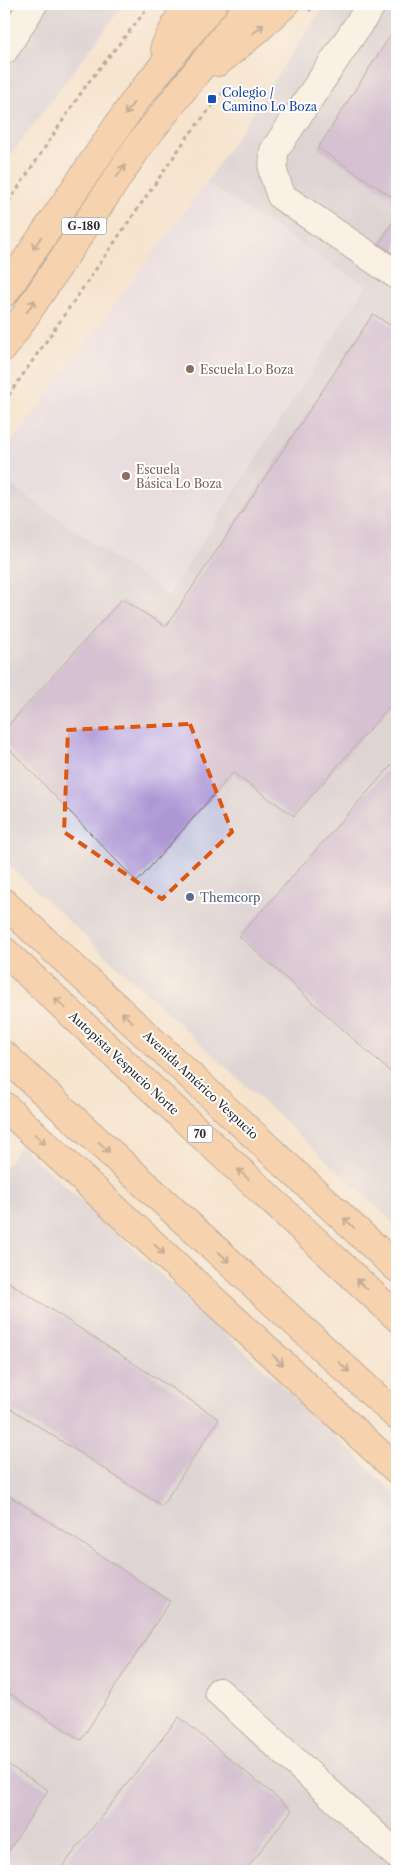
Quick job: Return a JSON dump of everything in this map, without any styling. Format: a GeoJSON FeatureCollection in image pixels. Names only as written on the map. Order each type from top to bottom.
{"type":"FeatureCollection","features":[{"type":"Feature","properties":{"kind":"main road"},"geometry":{"type":"LineString","coordinates":[[158,70],[171,34],[186,4]]}},
{"type":"Feature","properties":{"kind":"main road"},"geometry":{"type":"LineString","coordinates":[[158,70],[214,4]]}},
{"type":"Feature","properties":{"kind":"main road"},"geometry":{"type":"LineString","coordinates":[[168,106],[250,4]]}},
{"type":"Feature","properties":{"kind":"main road"},"geometry":{"type":"LineString","coordinates":[[168,106],[258,29],[295,9]]}},
{"type":"Feature","properties":{"kind":"main road","name":"G-180"},"geometry":{"type":"LineString","coordinates":[[4,293],[107,141],[158,70]]}},
{"type":"Feature","properties":{"kind":"main road","name":"G-180"},"geometry":{"type":"LineString","coordinates":[[4,347],[122,169],[168,106]]}},
{"type":"Feature","properties":{"kind":"main road","name":"Avenida Américo Vespucio"},"geometry":{"type":"LineString","coordinates":[[4,903],[397,1268]]}},
{"type":"Feature","properties":{"kind":"main road","name":"Autopista Vespucio Norte"},"geometry":{"type":"LineString","coordinates":[[4,951],[397,1318]]}},
{"type":"Feature","properties":{"kind":"main road"},"geometry":{"type":"LineString","coordinates":[[4,1055],[397,1416]]}},
{"type":"Feature","properties":{"kind":"main road"},"geometry":{"type":"LineString","coordinates":[[8,1114],[397,1470]]}},
{"type":"Feature","properties":{"kind":"lane"},"geometry":{"type":"LineString","coordinates":[[4,50],[33,4]]}},
{"type":"Feature","properties":{"kind":"lane"},"geometry":{"type":"LineString","coordinates":[[372,4],[274,151],[273,172],[281,196],[397,275]]}},
{"type":"Feature","properties":{"kind":"lane"},"geometry":{"type":"LineString","coordinates":[[219,1692],[397,1855]]}},
{"type":"Feature","properties":{"kind":"path"},"geometry":{"type":"LineString","coordinates":[[4,209],[87,84],[151,4]]}},
{"type":"Feature","properties":{"kind":"path"},"geometry":{"type":"LineString","coordinates":[[295,9],[315,4]]}},
{"type":"Feature","properties":{"kind":"path"},"geometry":{"type":"LineString","coordinates":[[4,402],[188,136],[230,84]]}},
{"type":"Feature","properties":{"kind":"highlighted area"},"geometry":{"type":"Polygon","coordinates":[[[190,724],[232,832],[162,899],[64,832],[68,730],[190,724]]]}},
{"type":"Feature","properties":{"kind":"shaded area"},"geometry":{"type":"Polygon","coordinates":[[[4,4],[124,4],[4,164],[4,4]]]}},
{"type":"Feature","properties":{"kind":"shaded area"},"geometry":{"type":"Polygon","coordinates":[[[325,4],[397,4],[397,1226],[4,861],[4,480],[168,596],[366,286],[206,183],[325,4]]]}},
{"type":"Feature","properties":{"kind":"shaded area","name":"Escuela Lo Boza"},"geometry":{"type":"Polygon","coordinates":[[[206,183],[366,286],[168,597],[4,480],[4,452],[206,183]]]}},
{"type":"Feature","properties":{"kind":"shaded area"},"geometry":{"type":"Polygon","coordinates":[[[20,1145],[328,1428],[397,1496],[397,1871],[4,1871],[4,1169],[20,1145]]]}},
{"type":"Feature","properties":{"kind":"building"},"geometry":{"type":"Polygon","coordinates":[[[397,25],[397,200],[318,148],[397,25]]]}},
{"type":"Feature","properties":{"kind":"building"},"geometry":{"type":"Polygon","coordinates":[[[397,215],[397,256],[379,244],[397,215]]]}},
{"type":"Feature","properties":{"kind":"building"},"geometry":{"type":"Polygon","coordinates":[[[373,314],[397,330],[397,698],[294,816],[233,773],[137,882],[4,743],[4,730],[122,599],[166,627],[373,314]]]}},
{"type":"Feature","properties":{"kind":"building"},"geometry":{"type":"Polygon","coordinates":[[[397,759],[397,1078],[239,936],[397,759]]]}},
{"type":"Feature","properties":{"kind":"building"},"geometry":{"type":"Polygon","coordinates":[[[4,1279],[219,1419],[162,1506],[4,1404],[4,1279]]]}},
{"type":"Feature","properties":{"kind":"building"},"geometry":{"type":"Polygon","coordinates":[[[4,1492],[170,1601],[81,1740],[4,1690],[4,1492]]]}},
{"type":"Feature","properties":{"kind":"building"},"geometry":{"type":"Polygon","coordinates":[[[179,1717],[292,1810],[245,1871],[59,1871],[179,1717]]]}},
{"type":"Feature","properties":{"kind":"building"},"geometry":{"type":"Polygon","coordinates":[[[4,1762],[48,1790],[4,1858],[4,1762]]]}},
{"type":"Feature","properties":{"kind":"place","name":"Colegio / Camino Lo Boza"},"geometry":{"type":"Point","coordinates":[212,99]}},
{"type":"Feature","properties":{"kind":"place","name":"Escuela Lo Boza"},"geometry":{"type":"Point","coordinates":[190,369]}},
{"type":"Feature","properties":{"kind":"place","name":"Escuela Básica Lo Boza"},"geometry":{"type":"Point","coordinates":[126,476]}},
{"type":"Feature","properties":{"kind":"place","name":"Themcorp"},"geometry":{"type":"Point","coordinates":[190,897]}}]}
